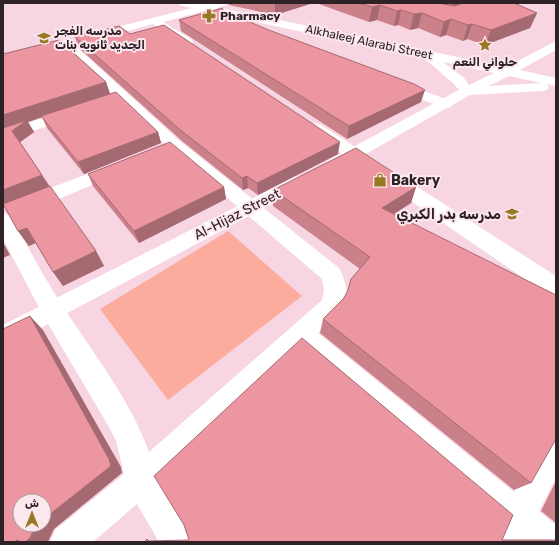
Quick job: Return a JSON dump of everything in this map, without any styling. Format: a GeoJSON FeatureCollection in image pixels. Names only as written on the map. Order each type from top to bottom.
{"type":"FeatureCollection","features":[{"type":"Feature","properties":{"kind":"street","name":"Alkhaleej Alarabi Street"},"geometry":{"type":"LineString","coordinates":[[182,3],[426,55],[507,63]]}},
{"type":"Feature","properties":{"kind":"street"},"geometry":{"type":"LineString","coordinates":[[67,542],[141,480],[301,334],[330,307],[336,296],[336,285],[331,274],[251,207],[168,148],[59,46],[223,3]]}},
{"type":"Feature","properties":{"kind":"street"},"geometry":{"type":"LineString","coordinates":[[229,18],[264,34]]}},
{"type":"Feature","properties":{"kind":"street"},"geometry":{"type":"LineString","coordinates":[[155,21],[201,52]]}},
{"type":"Feature","properties":{"kind":"street","name":"Al-Hijaz Street"},"geometry":{"type":"LineString","coordinates":[[3,337],[52,310],[354,155],[446,104],[507,63],[538,56],[556,45]]}},
{"type":"Feature","properties":{"kind":"street"},"geometry":{"type":"LineString","coordinates":[[426,55],[459,81],[467,91],[556,87]]}},
{"type":"Feature","properties":{"kind":"street"},"geometry":{"type":"LineString","coordinates":[[538,56],[553,72]]}},
{"type":"Feature","properties":{"kind":"street"},"geometry":{"type":"LineString","coordinates":[[507,63],[553,72]]}},
{"type":"Feature","properties":{"kind":"street"},"geometry":{"type":"LineString","coordinates":[[388,81],[446,104]]}},
{"type":"Feature","properties":{"kind":"street"},"geometry":{"type":"LineString","coordinates":[[3,136],[85,109]]}},
{"type":"Feature","properties":{"kind":"street"},"geometry":{"type":"LineString","coordinates":[[301,119],[556,288]]}},
{"type":"Feature","properties":{"kind":"street"},"geometry":{"type":"LineString","coordinates":[[3,214],[132,162]]}},
{"type":"Feature","properties":{"kind":"street"},"geometry":{"type":"LineString","coordinates":[[3,220],[52,310],[129,436],[141,480],[178,542]]}},
{"type":"Feature","properties":{"kind":"street"},"geometry":{"type":"LineString","coordinates":[[301,334],[512,529],[550,542]]}},
{"type":"Feature","properties":{"kind":"street"},"geometry":{"type":"LineString","coordinates":[[512,529],[556,448]]}},
{"type":"Feature","properties":{"kind":"shaded area"},"geometry":{"type":"Polygon","coordinates":[[[228,231],[302,296],[168,400],[100,309],[228,231]]]}},
{"type":"Feature","properties":{"kind":"building"},"geometry":{"type":"Polygon","coordinates":[[[359,3],[437,3],[455,6],[463,3],[514,3],[537,13],[491,30],[472,24],[468,25],[451,19],[444,22],[422,13],[414,14],[401,10],[397,11],[380,5],[372,7],[359,3]]]}},
{"type":"Feature","properties":{"kind":"building"},"geometry":{"type":"Polygon","coordinates":[[[222,8],[223,10],[266,29],[414,84],[425,90],[349,126],[179,20],[222,8]]]}},
{"type":"Feature","properties":{"kind":"building"},"geometry":{"type":"Polygon","coordinates":[[[164,25],[340,142],[257,183],[247,176],[242,178],[179,129],[75,37],[119,26],[130,34],[164,25]]]}},
{"type":"Feature","properties":{"kind":"building"},"geometry":{"type":"Polygon","coordinates":[[[59,40],[106,82],[3,115],[3,54],[59,40]]]}},
{"type":"Feature","properties":{"kind":"building"},"geometry":{"type":"Polygon","coordinates":[[[116,92],[158,132],[78,162],[41,116],[116,92]]]}},
{"type":"Feature","properties":{"kind":"building"},"geometry":{"type":"Polygon","coordinates":[[[27,120],[12,131],[42,175],[3,190],[3,128],[27,120]]]}},
{"type":"Feature","properties":{"kind":"building"},"geometry":{"type":"Polygon","coordinates":[[[170,142],[224,187],[134,231],[88,174],[170,142]]]}},
{"type":"Feature","properties":{"kind":"building"},"geometry":{"type":"Polygon","coordinates":[[[356,148],[416,187],[382,208],[556,295],[556,439],[531,483],[323,319],[344,298],[351,279],[370,257],[273,190],[356,148]]]}},
{"type":"Feature","properties":{"kind":"building"},"geometry":{"type":"Polygon","coordinates":[[[50,186],[96,251],[53,272],[27,228],[18,231],[3,204],[50,186]]]}},
{"type":"Feature","properties":{"kind":"building"},"geometry":{"type":"Polygon","coordinates":[[[30,316],[109,459],[111,466],[52,513],[52,493],[12,493],[12,533],[32,533],[30,538],[25,542],[19,542],[18,540],[14,542],[3,542],[3,329],[30,316]]]}},
{"type":"Feature","properties":{"kind":"building"},"geometry":{"type":"Polygon","coordinates":[[[302,338],[513,515],[502,540],[556,540],[556,542],[144,542],[147,539],[149,541],[189,540],[184,525],[154,476],[302,338]]]}},
{"type":"Feature","properties":{"kind":"place","name":"Pharmacy"},"geometry":{"type":"Point","coordinates":[209,16]}},
{"type":"Feature","properties":{"kind":"place","name":"مدرسه الفجر الجديد ثانويه بنات"},"geometry":{"type":"Point","coordinates":[44,38]}},
{"type":"Feature","properties":{"kind":"place","name":"حلواني النعم"},"geometry":{"type":"Point","coordinates":[485,45]}},
{"type":"Feature","properties":{"kind":"place","name":"Bakery"},"geometry":{"type":"Point","coordinates":[380,180]}},
{"type":"Feature","properties":{"kind":"place","name":"مدرسه بدر الكبري"},"geometry":{"type":"Point","coordinates":[512,214]}}]}
